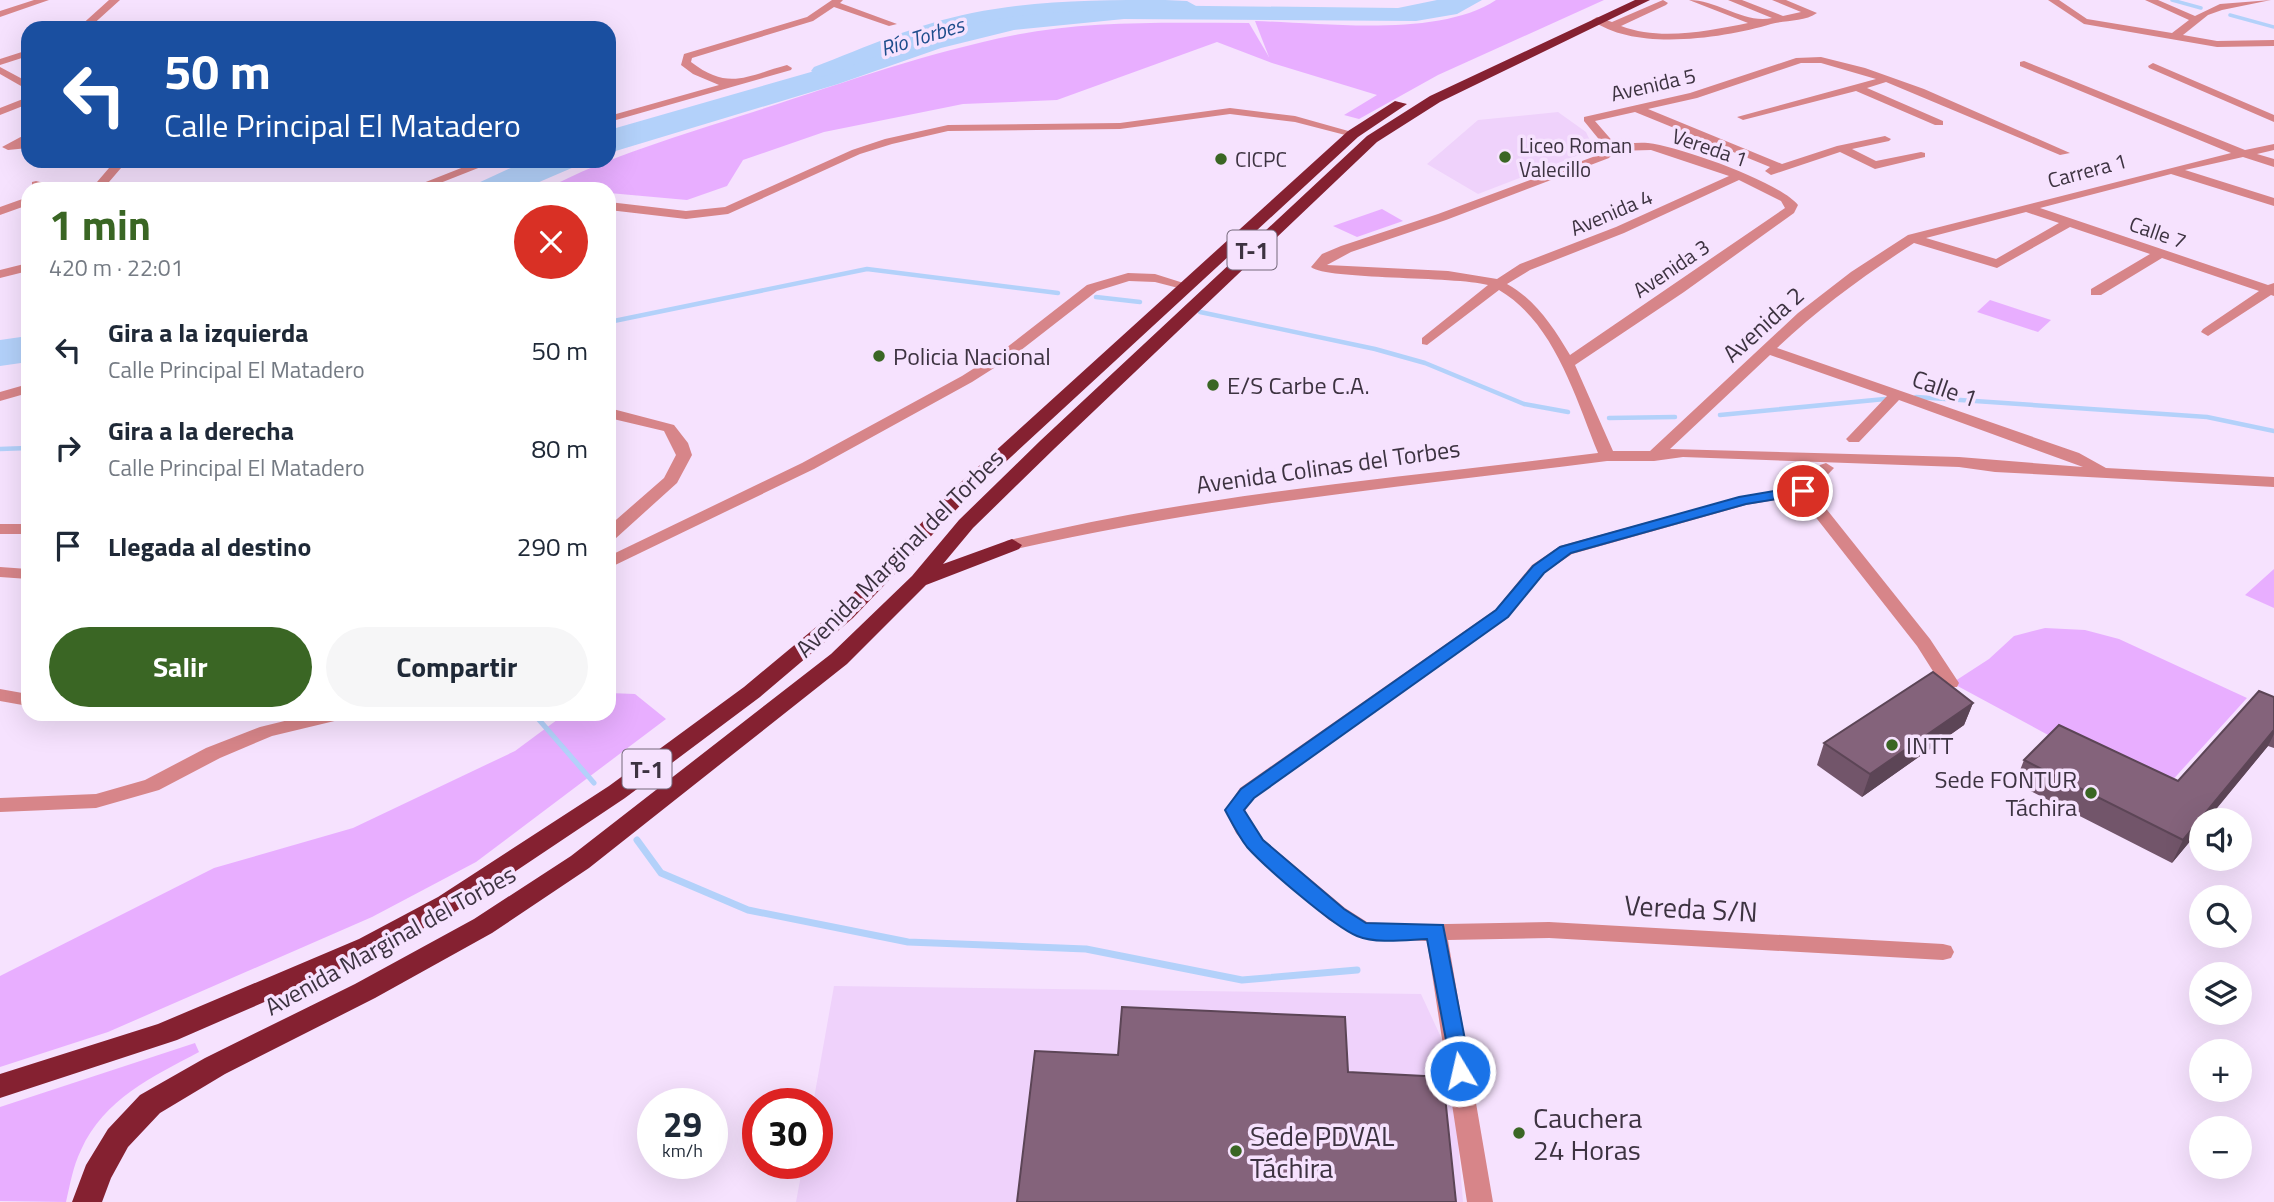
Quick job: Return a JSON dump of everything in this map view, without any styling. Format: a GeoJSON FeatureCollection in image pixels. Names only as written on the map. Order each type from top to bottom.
{"type":"FeatureCollection","features":[{"type":"Feature","properties":{"kind":"highway","name":"Avenida Marginal del Torbes"},"geometry":{"type":"LineString","coordinates":[[87,1202],[97,1174],[118,1138],[150,1104],[215,1066],[365,991],[483,926],[580,862],[839,659],[919,580],[966,524],[1197,288],[1353,134],[1427,89],[1624,0]]}},
{"type":"Feature","properties":{"kind":"highway","name":"Avenida Marginal del Torbes"},"geometry":{"type":"LineString","coordinates":[[0,1086],[167,1032],[368,946],[447,904],[534,849],[752,692],[846,612],[966,488],[1197,288],[1404,116],[1597,20],[1644,0]]}},
{"type":"Feature","properties":{"kind":"highway"},"geometry":{"type":"LineString","coordinates":[[966,524],[974,535],[995,544],[1012,545]]}},
{"type":"Feature","properties":{"kind":"highway"},"geometry":{"type":"LineString","coordinates":[[919,580],[1012,545]]}},
{"type":"Feature","properties":{"kind":"street"},"geometry":{"type":"LineString","coordinates":[[0,14],[44,0]]}},
{"type":"Feature","properties":{"kind":"street"},"geometry":{"type":"LineString","coordinates":[[91,21],[115,0]]}},
{"type":"Feature","properties":{"kind":"street"},"geometry":{"type":"LineString","coordinates":[[1694,0],[1762,25]]}},
{"type":"Feature","properties":{"kind":"street"},"geometry":{"type":"LineString","coordinates":[[1733,0],[1788,20]]}},
{"type":"Feature","properties":{"kind":"street"},"geometry":{"type":"LineString","coordinates":[[1597,20],[1633,34],[1699,36],[1812,13],[1777,0]]}},
{"type":"Feature","properties":{"kind":"street"},"geometry":{"type":"LineString","coordinates":[[2053,0],[2084,21],[2226,45],[2274,43]]}},
{"type":"Feature","properties":{"kind":"street"},"geometry":{"type":"LineString","coordinates":[[2150,0],[2197,20]]}},
{"type":"Feature","properties":{"kind":"street"},"geometry":{"type":"LineString","coordinates":[[2174,37],[2221,7],[2263,1],[2274,5]]}},
{"type":"Feature","properties":{"kind":"street"},"geometry":{"type":"LineString","coordinates":[[729,85],[685,63],[688,56],[810,19],[836,2],[892,24]]}},
{"type":"Feature","properties":{"kind":"street"},"geometry":{"type":"LineString","coordinates":[[1612,26],[1663,3]]}},
{"type":"Feature","properties":{"kind":"street"},"geometry":{"type":"LineString","coordinates":[[0,62],[21,55]]}},
{"type":"Feature","properties":{"kind":"street","name":"Avenida 5"},"geometry":{"type":"LineString","coordinates":[[1612,148],[1588,119],[1693,96],[1762,70],[1800,60],[1821,60],[1887,79],[2064,153]]}},
{"type":"Feature","properties":{"kind":"street"},"geometry":{"type":"LineString","coordinates":[[2024,64],[2244,154],[2274,163]]}},
{"type":"Feature","properties":{"kind":"street"},"geometry":{"type":"LineString","coordinates":[[2153,66],[2274,119]]}},
{"type":"Feature","properties":{"kind":"street"},"geometry":{"type":"LineString","coordinates":[[616,117],[787,68]]}},
{"type":"Feature","properties":{"kind":"street"},"geometry":{"type":"LineString","coordinates":[[0,70],[21,83]]}},
{"type":"Feature","properties":{"kind":"street"},"geometry":{"type":"LineString","coordinates":[[1743,117],[1887,79]]}},
{"type":"Feature","properties":{"kind":"street"},"geometry":{"type":"LineString","coordinates":[[6,86],[21,84]]}},
{"type":"Feature","properties":{"kind":"street"},"geometry":{"type":"LineString","coordinates":[[1859,88],[1939,123]]}},
{"type":"Feature","properties":{"kind":"street"},"geometry":{"type":"LineString","coordinates":[[0,114],[21,104]]}},
{"type":"Feature","properties":{"kind":"street"},"geometry":{"type":"LineString","coordinates":[[1637,108],[1780,167]]}},
{"type":"Feature","properties":{"kind":"street"},"geometry":{"type":"LineString","coordinates":[[0,114],[21,111]]}},
{"type":"Feature","properties":{"kind":"street"},"geometry":{"type":"LineString","coordinates":[[616,206],[686,215],[729,210],[856,152],[889,141],[948,128],[1120,126],[1230,111],[1295,119],[1353,134]]}},
{"type":"Feature","properties":{"kind":"street","name":"Avenida 4"},"geometry":{"type":"LineString","coordinates":[[1427,341],[1498,284],[1525,267],[1744,178],[1841,148],[1885,139]]}},
{"type":"Feature","properties":{"kind":"street"},"geometry":{"type":"LineString","coordinates":[[4,148],[21,140]]}},
{"type":"Feature","properties":{"kind":"street","name":"Vereda 1"},"geometry":{"type":"LineString","coordinates":[[1612,148],[1649,147],[1744,178],[1791,200]]}},
{"type":"Feature","properties":{"kind":"street","name":"Carrera 1"},"geometry":{"type":"LineString","coordinates":[[1912,238],[2172,170],[2274,147]]}},
{"type":"Feature","properties":{"kind":"street"},"geometry":{"type":"LineString","coordinates":[[1606,456],[1566,363],[1534,312],[1498,284],[1414,273],[1346,273],[1318,267],[1327,257],[1346,249],[1589,163],[1612,148]]}},
{"type":"Feature","properties":{"kind":"street"},"geometry":{"type":"LineString","coordinates":[[1841,148],[1875,165],[1921,155]]}},
{"type":"Feature","properties":{"kind":"street"},"geometry":{"type":"LineString","coordinates":[[103,182],[115,168]]}},
{"type":"Feature","properties":{"kind":"street"},"geometry":{"type":"LineString","coordinates":[[433,182],[471,168]]}},
{"type":"Feature","properties":{"kind":"street"},"geometry":{"type":"LineString","coordinates":[[2172,170],[2274,202]]}},
{"type":"Feature","properties":{"kind":"street","name":"Avenida 3"},"geometry":{"type":"LineString","coordinates":[[1566,363],[1723,259],[1790,210],[1791,200]]}},
{"type":"Feature","properties":{"kind":"street"},"geometry":{"type":"LineString","coordinates":[[0,211],[21,204]]}},
{"type":"Feature","properties":{"kind":"street","name":"Calle 7"},"geometry":{"type":"LineString","coordinates":[[2030,209],[2273,290]]}},
{"type":"Feature","properties":{"kind":"street"},"geometry":{"type":"LineString","coordinates":[[1912,238],[1997,264],[2070,222]]}},
{"type":"Feature","properties":{"kind":"street","name":"Avenida 2"},"geometry":{"type":"LineString","coordinates":[[1654,456],[1766,349],[1856,275],[1912,238]]}},
{"type":"Feature","properties":{"kind":"street"},"geometry":{"type":"LineString","coordinates":[[2096,292],[2161,253]]}},
{"type":"Feature","properties":{"kind":"street"},"geometry":{"type":"LineString","coordinates":[[0,274],[21,269]]}},
{"type":"Feature","properties":{"kind":"street"},"geometry":{"type":"LineString","coordinates":[[616,560],[808,467],[967,379],[1011,351],[1092,288],[1128,277],[1156,278],[1197,288]]}},
{"type":"Feature","properties":{"kind":"street"},"geometry":{"type":"LineString","coordinates":[[2208,332],[2273,290]]}},
{"type":"Feature","properties":{"kind":"street","name":"Calle 1"},"geometry":{"type":"LineString","coordinates":[[1766,349],[2073,456],[2108,473]]}},
{"type":"Feature","properties":{"kind":"street"},"geometry":{"type":"LineString","coordinates":[[0,397],[21,390]]}},
{"type":"Feature","properties":{"kind":"street"},"geometry":{"type":"LineString","coordinates":[[1854,439],[1896,394]]}},
{"type":"Feature","properties":{"kind":"street"},"geometry":{"type":"LineString","coordinates":[[616,415],[669,428],[680,443],[684,455],[671,481],[616,529]]}},
{"type":"Feature","properties":{"kind":"street","name":"Avenida Colinas del Torbes"},"geometry":{"type":"LineString","coordinates":[[1012,545],[1080,528],[1275,496],[1606,456],[1654,456],[1683,452],[1959,461],[1995,467],[2274,481]]}},
{"type":"Feature","properties":{"kind":"street","name":"Avenida Colinas del Torbes"},"geometry":{"type":"LineString","coordinates":[[1654,456],[1683,464],[1969,471],[1995,467]]}},
{"type":"Feature","properties":{"kind":"street"},"geometry":{"type":"LineString","coordinates":[[1826,468],[1803,491],[1924,643],[1950,683]]}},
{"type":"Feature","properties":{"kind":"street","name":"Vereda S/N"},"geometry":{"type":"LineString","coordinates":[[1803,491],[1745,500],[1566,550],[1538,569],[1502,613],[1247,793],[1235,810],[1243,828],[1256,845],[1337,914],[1362,930],[1394,933],[1549,930],[1943,952]]}},
{"type":"Feature","properties":{"kind":"street"},"geometry":{"type":"LineString","coordinates":[[0,529],[21,529]]}},
{"type":"Feature","properties":{"kind":"street"},"geometry":{"type":"LineString","coordinates":[[0,572],[21,574]]}},
{"type":"Feature","properties":{"kind":"street"},"geometry":{"type":"LineString","coordinates":[[0,695],[21,698]]}},
{"type":"Feature","properties":{"kind":"street"},"geometry":{"type":"LineString","coordinates":[[0,805],[96,801],[152,785],[213,754],[267,731],[310,721]]}},
{"type":"Feature","properties":{"kind":"street"},"geometry":{"type":"LineString","coordinates":[[1436,931],[1480,1202]]}},
{"type":"Feature","properties":{"kind":"shaded area"},"geometry":{"type":"Polygon","coordinates":[[[1496,0],[1604,0],[1438,75],[1359,119],[1344,115],[1377,95],[1272,63],[1217,42],[1057,100],[963,104],[824,132],[743,160],[727,186],[687,200],[616,194],[616,182],[560,182],[590,168],[616,168],[616,158],[620,156],[848,81],[915,60],[1015,35],[1102,25],[1249,23],[1269,57],[1255,21],[1380,26],[1444,20],[1472,12],[1496,0]]]}},
{"type":"Feature","properties":{"kind":"shaded area","name":"Liceo Roman Valecillo"},"geometry":{"type":"Polygon","coordinates":[[[1558,112],[1586,132],[1594,149],[1478,194],[1427,164],[1478,120],[1558,112]]]}},
{"type":"Feature","properties":{"kind":"shaded area"},"geometry":{"type":"Polygon","coordinates":[[[1382,209],[1403,221],[1357,237],[1333,226],[1382,209]]]}},
{"type":"Feature","properties":{"kind":"shaded area"},"geometry":{"type":"Polygon","coordinates":[[[1990,300],[2051,320],[2038,332],[1977,312],[1990,300]]]}},
{"type":"Feature","properties":{"kind":"shaded area"},"geometry":{"type":"Polygon","coordinates":[[[2274,569],[2274,608],[2245,595],[2274,569]]]}},
{"type":"Feature","properties":{"kind":"shaded area"},"geometry":{"type":"Polygon","coordinates":[[[2045,628],[2085,630],[2119,639],[2247,698],[2159,795],[1952,683],[1989,659],[2014,636],[2045,628]]]}},
{"type":"Feature","properties":{"kind":"shaded area"},"geometry":{"type":"Polygon","coordinates":[[[616,693],[635,694],[666,719],[476,862],[372,917],[108,1032],[0,1067],[0,976],[214,868],[353,828],[515,751],[556,721],[616,721],[616,693]]]}},
{"type":"Feature","properties":{"kind":"shaded area"},"geometry":{"type":"Polygon","coordinates":[[[834,986],[1421,994],[1451,1059],[1463,1202],[796,1202],[800,1179],[833,1179],[833,1088],[816,1088],[834,986]]]}},
{"type":"Feature","properties":{"kind":"shaded area"},"geometry":{"type":"Polygon","coordinates":[[[195,1043],[199,1052],[131,1091],[103,1117],[78,1156],[66,1202],[0,1201],[0,1107],[195,1043]]]}},
{"type":"Feature","properties":{"kind":"water"},"geometry":{"type":"Polygon","coordinates":[[[1437,0],[1482,0],[1457,14],[1416,21],[1124,19],[1014,30],[941,48],[838,84],[616,151],[616,128],[811,72],[940,30],[997,17],[1120,5],[1398,8],[1437,0]]]}},
{"type":"Feature","properties":{"kind":"water"},"geometry":{"type":"Polygon","coordinates":[[[511,168],[572,168],[539,182],[480,182],[511,168]]]}},
{"type":"Feature","properties":{"kind":"water"},"geometry":{"type":"Polygon","coordinates":[[[21,337],[21,363],[0,366],[0,340],[21,337]]]}},
{"type":"Feature","properties":{"kind":"building"},"geometry":{"type":"Polygon","coordinates":[[[1933,672],[1973,703],[1870,774],[1824,743],[1933,672]]]}},
{"type":"Feature","properties":{"kind":"building"},"geometry":{"type":"Polygon","coordinates":[[[2259,691],[2274,697],[2274,730],[2209,808],[2189,808],[2189,833],[2183,840],[2024,760],[2059,725],[2178,781],[2259,691]]]}},
{"type":"Feature","properties":{"kind":"building","name":"Sede PDVAL Táchira"},"geometry":{"type":"Polygon","coordinates":[[[1122,1007],[1345,1017],[1348,1072],[1443,1077],[1456,1202],[1017,1202],[1035,1051],[1118,1055],[1122,1007]]]}},
{"type":"Feature","properties":{"kind":"waterway"},"geometry":{"type":"LineString","coordinates":[[2172,0],[2201,8]]}},
{"type":"Feature","properties":{"kind":"waterway","name":"Río Torbes"},"geometry":{"type":"LineString","coordinates":[[821,71],[915,35],[999,13],[1080,6],[1187,6]]}},
{"type":"Feature","properties":{"kind":"waterway"},"geometry":{"type":"LineString","coordinates":[[2230,15],[2274,27]]}},
{"type":"Feature","properties":{"kind":"waterway"},"geometry":{"type":"LineString","coordinates":[[616,321],[867,269],[1058,293]]}},
{"type":"Feature","properties":{"kind":"waterway"},"geometry":{"type":"LineString","coordinates":[[1096,297],[1140,302]]}},
{"type":"Feature","properties":{"kind":"waterway"},"geometry":{"type":"LineString","coordinates":[[1200,312],[1375,349],[1425,363],[1524,404],[1568,412]]}},
{"type":"Feature","properties":{"kind":"waterway"},"geometry":{"type":"LineString","coordinates":[[1916,397],[2207,417],[2274,431]]}},
{"type":"Feature","properties":{"kind":"waterway"},"geometry":{"type":"LineString","coordinates":[[1720,415],[1885,399]]}},
{"type":"Feature","properties":{"kind":"waterway"},"geometry":{"type":"LineString","coordinates":[[1609,418],[1675,417]]}},
{"type":"Feature","properties":{"kind":"waterway"},"geometry":{"type":"LineString","coordinates":[[0,449],[21,448]]}},
{"type":"Feature","properties":{"kind":"waterway"},"geometry":{"type":"LineString","coordinates":[[540,721],[594,783]]}},
{"type":"Feature","properties":{"kind":"waterway"},"geometry":{"type":"LineString","coordinates":[[637,840],[661,873],[748,910],[908,942],[1086,949],[1242,980],[1357,970]]}},
{"type":"Feature","properties":{"kind":"place","name":"Liceo Roman Valecillo"},"geometry":{"type":"Point","coordinates":[1505,157]}},
{"type":"Feature","properties":{"kind":"place","name":"CICPC"},"geometry":{"type":"Point","coordinates":[1221,159]}},
{"type":"Feature","properties":{"kind":"place","name":"Policia Nacional"},"geometry":{"type":"Point","coordinates":[879,356]}},
{"type":"Feature","properties":{"kind":"place","name":"E/S Carbe C.A."},"geometry":{"type":"Point","coordinates":[1213,385]}},
{"type":"Feature","properties":{"kind":"place","name":"INTT"},"geometry":{"type":"Point","coordinates":[1892,745]}},
{"type":"Feature","properties":{"kind":"place","name":"Sede FONTUR Táchira"},"geometry":{"type":"Point","coordinates":[2091,793]}},
{"type":"Feature","properties":{"kind":"place","name":"Cauchera 24 Horas"},"geometry":{"type":"Point","coordinates":[1519,1133]}},
{"type":"Feature","properties":{"kind":"place","name":"Sede PDVAL Táchira"},"geometry":{"type":"Point","coordinates":[1236,1151]}},
{"type":"Feature","properties":{"kind":"route"},"geometry":{"type":"LineString","coordinates":[[1460,1071],[1436,931],[1394,933],[1362,930],[1337,914],[1256,845],[1243,828],[1235,810],[1247,793],[1502,613],[1538,569],[1566,550],[1745,500],[1803,491]]}}]}
